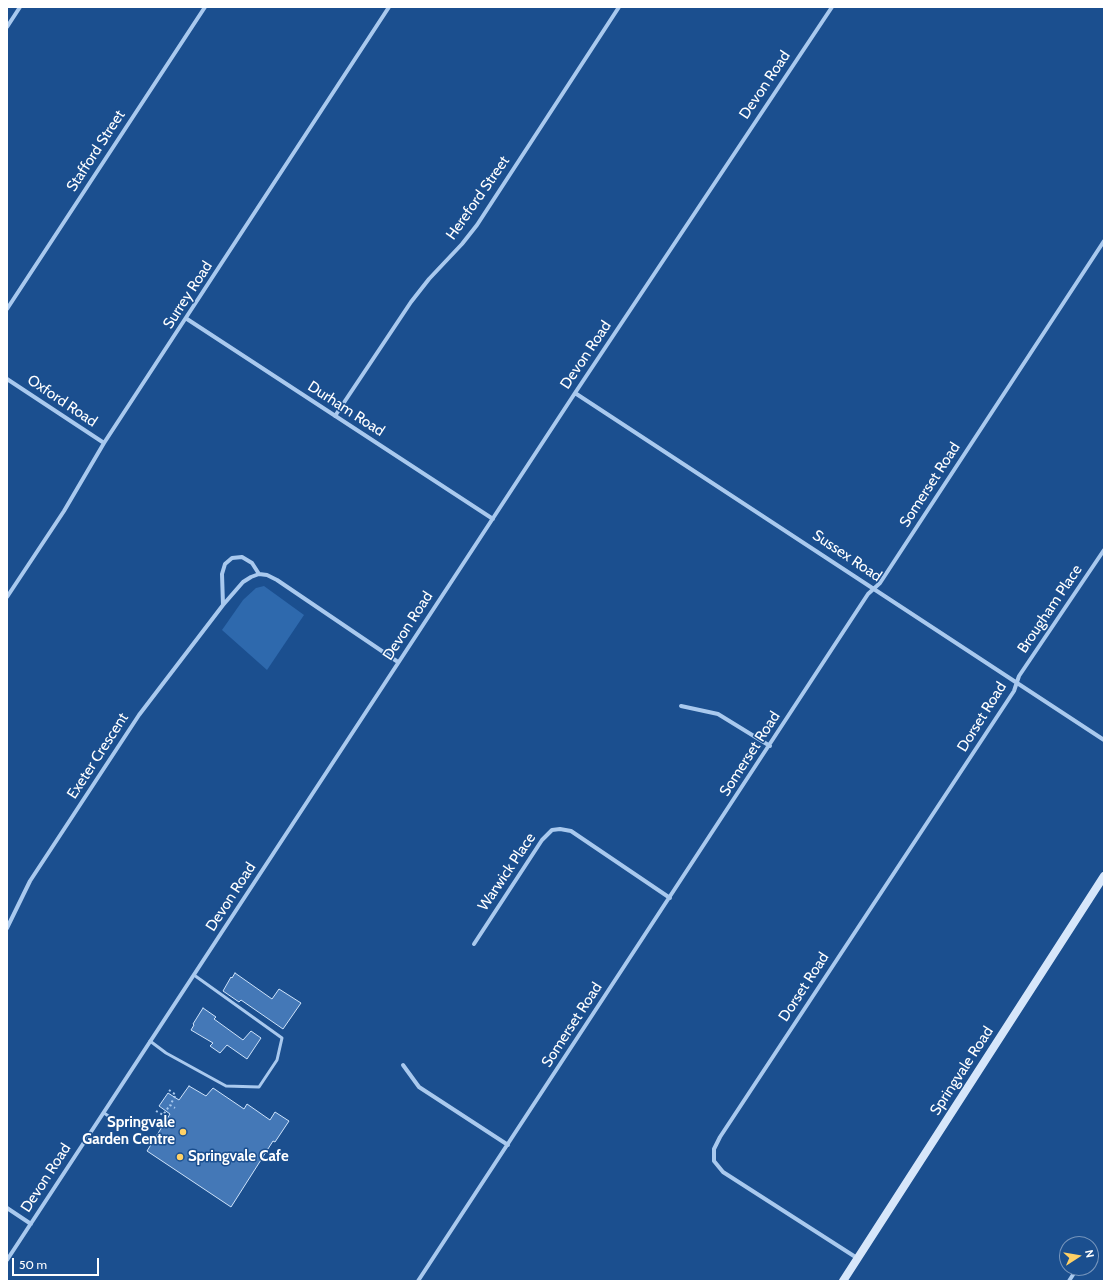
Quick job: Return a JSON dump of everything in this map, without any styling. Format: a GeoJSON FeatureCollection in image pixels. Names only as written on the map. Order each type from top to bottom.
{"type":"FeatureCollection","features":[{"type":"Feature","properties":{"kind":"street"},"geometry":{"type":"LineString","coordinates":[[7,27],[20,7]]}},
{"type":"Feature","properties":{"kind":"street","name":"Stafford Street"},"geometry":{"type":"LineString","coordinates":[[7,309],[205,7]]}},
{"type":"Feature","properties":{"kind":"street","name":"Surrey Road"},"geometry":{"type":"LineString","coordinates":[[7,597],[64,511],[104,443],[389,7]]}},
{"type":"Feature","properties":{"kind":"street","name":"Hereford Street"},"geometry":{"type":"LineString","coordinates":[[335,416],[411,302],[429,279],[462,244],[477,225],[619,7]]}},
{"type":"Feature","properties":{"kind":"street","name":"Devon Road"},"geometry":{"type":"LineString","coordinates":[[7,1260],[575,393],[832,7]]}},
{"type":"Feature","properties":{"kind":"street","name":"Somerset Road"},"geometry":{"type":"LineString","coordinates":[[418,1281],[770,746],[868,594],[880,583],[1104,241]]}},
{"type":"Feature","properties":{"kind":"street","name":"Durham Road"},"geometry":{"type":"LineString","coordinates":[[187,318],[493,519]]}},
{"type":"Feature","properties":{"kind":"street","name":"Oxford Road"},"geometry":{"type":"LineString","coordinates":[[7,379],[104,443]]}},
{"type":"Feature","properties":{"kind":"street","name":"Sussex Road"},"geometry":{"type":"LineString","coordinates":[[575,393],[1104,740]]}},
{"type":"Feature","properties":{"kind":"street","name":"Brougham Place"},"geometry":{"type":"LineString","coordinates":[[1017,683],[1019,676],[1104,550]]}},
{"type":"Feature","properties":{"kind":"street"},"geometry":{"type":"LineString","coordinates":[[223,605],[222,574],[226,564],[232,558],[242,557],[252,563],[260,574],[267,575],[277,580],[398,662]]}},
{"type":"Feature","properties":{"kind":"street","name":"Exeter Crescent"},"geometry":{"type":"LineString","coordinates":[[7,928],[30,881],[139,715],[223,605],[243,582],[260,574]]}},
{"type":"Feature","properties":{"kind":"street","name":"Dorset Road"},"geometry":{"type":"LineString","coordinates":[[857,1259],[722,1172],[714,1161],[714,1150],[720,1137],[1014,691],[1017,683]]}},
{"type":"Feature","properties":{"kind":"street"},"geometry":{"type":"LineString","coordinates":[[681,706],[718,714],[770,746]]}},
{"type":"Feature","properties":{"kind":"street","name":"Warwick Place"},"geometry":{"type":"LineString","coordinates":[[474,944],[542,840],[552,830],[560,829],[570,831],[670,898]]}},
{"type":"Feature","properties":{"kind":"street","name":"Springvale Road"},"geometry":{"type":"LineString","coordinates":[[843,1281],[1104,876]]}},
{"type":"Feature","properties":{"kind":"street"},"geometry":{"type":"LineString","coordinates":[[403,1065],[419,1086],[508,1145]]}},
{"type":"Feature","properties":{"kind":"street"},"geometry":{"type":"LineString","coordinates":[[7,1208],[31,1224]]}},
{"type":"Feature","properties":{"kind":"lane"},"geometry":{"type":"LineString","coordinates":[[150,1041],[166,1052],[226,1086],[259,1087],[277,1060],[282,1038],[194,975]]}},
{"type":"Feature","properties":{"kind":"lane"},"geometry":{"type":"LineString","coordinates":[[104,1113],[120,1124]]}},
{"type":"Feature","properties":{"kind":"path"},"geometry":{"type":"LineString","coordinates":[[156,1111],[163,1114],[170,1105],[176,1095],[169,1090]]}},
{"type":"Feature","properties":{"kind":"path"},"geometry":{"type":"LineString","coordinates":[[170,1105],[175,1108]]}},
{"type":"Feature","properties":{"kind":"shaded area"},"geometry":{"type":"Polygon","coordinates":[[[264,586],[304,615],[267,670],[222,630],[243,600],[256,588],[264,586]]]}},
{"type":"Feature","properties":{"kind":"building"},"geometry":{"type":"Polygon","coordinates":[[[235,973],[272,999],[279,989],[301,1003],[283,1029],[241,1000],[239,1002],[223,991],[235,973]]]}},
{"type":"Feature","properties":{"kind":"building"},"geometry":{"type":"Polygon","coordinates":[[[203,1008],[216,1017],[214,1019],[243,1040],[251,1031],[261,1038],[247,1059],[227,1045],[220,1053],[210,1046],[213,1043],[191,1030],[203,1008]]]}},
{"type":"Feature","properties":{"kind":"building"},"geometry":{"type":"Polygon","coordinates":[[[189,1086],[206,1096],[213,1088],[244,1109],[247,1104],[270,1120],[275,1112],[289,1121],[275,1142],[273,1141],[231,1207],[147,1151],[170,1114],[159,1106],[168,1093],[179,1100],[189,1086]]]}},
{"type":"Feature","properties":{"kind":"place","name":"Springvale Garden Centre"},"geometry":{"type":"Point","coordinates":[183,1132]}},
{"type":"Feature","properties":{"kind":"place","name":"Springvale Cafe"},"geometry":{"type":"Point","coordinates":[180,1157]}}]}
